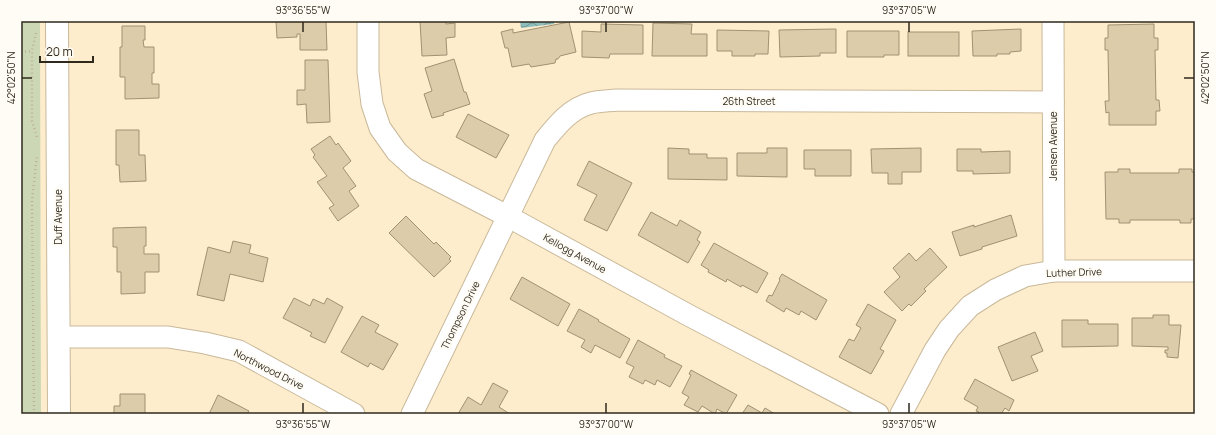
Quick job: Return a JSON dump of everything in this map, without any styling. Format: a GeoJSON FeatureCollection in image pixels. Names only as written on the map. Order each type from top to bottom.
{"type":"FeatureCollection","features":[{"type":"Feature","properties":{"kind":"main road","name":"Duff Avenue"},"geometry":{"type":"LineString","coordinates":[[57,21],[59,414]]}},
{"type":"Feature","properties":{"kind":"street","name":"Kellogg Avenue"},"geometry":{"type":"LineString","coordinates":[[368,21],[368,72],[372,104],[380,128],[397,152],[416,169],[509,217],[690,316],[878,414]]}},
{"type":"Feature","properties":{"kind":"street","name":"Jensen Avenue"},"geometry":{"type":"LineString","coordinates":[[1053,21],[1054,271]]}},
{"type":"Feature","properties":{"kind":"street","name":"26th Street"},"geometry":{"type":"LineString","coordinates":[[509,217],[546,140],[557,125],[572,111],[592,103],[617,100],[1053,102]]}},
{"type":"Feature","properties":{"kind":"street","name":"Thompson Drive"},"geometry":{"type":"LineString","coordinates":[[412,414],[509,217]]}},
{"type":"Feature","properties":{"kind":"street","name":"Luther Drive"},"geometry":{"type":"LineString","coordinates":[[901,414],[934,350],[949,329],[970,306],[994,290],[1025,276],[1054,271],[1195,271]]}},
{"type":"Feature","properties":{"kind":"street","name":"Northwood Drive"},"geometry":{"type":"LineString","coordinates":[[59,337],[168,337],[205,343],[239,351],[354,414]]}},
{"type":"Feature","properties":{"kind":"path"},"geometry":{"type":"LineString","coordinates":[[37,27],[32,51],[32,121],[37,139]]}},
{"type":"Feature","properties":{"kind":"path"},"geometry":{"type":"LineString","coordinates":[[21,52],[32,51]]}},
{"type":"Feature","properties":{"kind":"path"},"geometry":{"type":"LineString","coordinates":[[34,414],[32,200],[37,153]]}},
{"type":"Feature","properties":{"kind":"green space"},"geometry":{"type":"Polygon","coordinates":[[[21,21],[40,21],[41,414],[21,414],[21,21]]]}},
{"type":"Feature","properties":{"kind":"water"},"geometry":{"type":"Polygon","coordinates":[[[520,21],[554,21],[554,24],[521,28],[520,21]]]}},
{"type":"Feature","properties":{"kind":"building"},"geometry":{"type":"Polygon","coordinates":[[[276,21],[326,21],[327,50],[300,50],[300,34],[297,34],[297,37],[277,38],[276,21]]]}},
{"type":"Feature","properties":{"kind":"building"},"geometry":{"type":"Polygon","coordinates":[[[420,21],[446,21],[446,24],[455,23],[455,37],[446,38],[447,55],[422,56],[420,21]]]}},
{"type":"Feature","properties":{"kind":"building"},"geometry":{"type":"Polygon","coordinates":[[[569,22],[576,52],[560,56],[556,59],[555,63],[531,67],[529,64],[512,67],[508,48],[505,48],[501,32],[513,29],[513,33],[569,22]]]}},
{"type":"Feature","properties":{"kind":"building"},"geometry":{"type":"Polygon","coordinates":[[[653,23],[692,24],[691,34],[707,34],[707,56],[652,56],[653,23]]]}},
{"type":"Feature","properties":{"kind":"building"},"geometry":{"type":"Polygon","coordinates":[[[601,24],[643,25],[643,54],[610,54],[609,58],[582,57],[582,31],[601,32],[601,24]]]}},
{"type":"Feature","properties":{"kind":"building"},"geometry":{"type":"Polygon","coordinates":[[[1154,24],[1154,38],[1158,38],[1158,50],[1155,50],[1156,100],[1159,100],[1160,111],[1156,111],[1156,125],[1109,125],[1109,112],[1106,113],[1105,101],[1109,101],[1108,50],[1105,50],[1105,38],[1108,38],[1108,25],[1154,24]]]}},
{"type":"Feature","properties":{"kind":"building"},"geometry":{"type":"Polygon","coordinates":[[[122,26],[145,26],[145,40],[143,40],[144,47],[154,47],[154,73],[152,73],[152,84],[159,84],[159,98],[125,99],[125,77],[120,77],[122,26]]]}},
{"type":"Feature","properties":{"kind":"building"},"geometry":{"type":"Polygon","coordinates":[[[836,29],[836,53],[820,53],[820,56],[780,57],[779,30],[836,29]]]}},
{"type":"Feature","properties":{"kind":"building"},"geometry":{"type":"Polygon","coordinates":[[[1021,29],[1021,51],[1010,52],[1010,54],[997,54],[997,56],[973,56],[972,31],[1021,29]]]}},
{"type":"Feature","properties":{"kind":"building"},"geometry":{"type":"Polygon","coordinates":[[[717,30],[769,31],[768,54],[755,54],[755,56],[732,56],[732,51],[717,51],[717,30]]]}},
{"type":"Feature","properties":{"kind":"building"},"geometry":{"type":"Polygon","coordinates":[[[847,31],[899,31],[899,55],[884,55],[884,57],[847,57],[847,31]]]}},
{"type":"Feature","properties":{"kind":"building"},"geometry":{"type":"Polygon","coordinates":[[[908,32],[959,32],[959,56],[908,56],[908,32]]]}},
{"type":"Feature","properties":{"kind":"building"},"geometry":{"type":"Polygon","coordinates":[[[454,59],[464,92],[466,92],[470,104],[443,113],[444,115],[432,118],[424,94],[432,91],[425,68],[454,59]]]}},
{"type":"Feature","properties":{"kind":"building"},"geometry":{"type":"Polygon","coordinates":[[[305,60],[328,60],[330,122],[307,123],[306,104],[297,105],[297,90],[305,90],[305,60]]]}},
{"type":"Feature","properties":{"kind":"building"},"geometry":{"type":"Polygon","coordinates":[[[468,114],[509,135],[496,158],[456,137],[468,114]]]}},
{"type":"Feature","properties":{"kind":"building"},"geometry":{"type":"Polygon","coordinates":[[[116,130],[139,130],[139,155],[145,155],[146,181],[120,182],[119,165],[116,165],[116,130]]]}},
{"type":"Feature","properties":{"kind":"building"},"geometry":{"type":"Polygon","coordinates":[[[330,136],[336,145],[338,143],[351,161],[343,168],[356,186],[349,191],[359,206],[338,221],[329,208],[334,205],[317,182],[327,176],[313,157],[315,155],[311,149],[330,136]]]}},
{"type":"Feature","properties":{"kind":"building"},"geometry":{"type":"Polygon","coordinates":[[[668,148],[689,149],[689,154],[707,154],[707,158],[727,158],[727,180],[668,179],[668,148]]]}},
{"type":"Feature","properties":{"kind":"building"},"geometry":{"type":"Polygon","coordinates":[[[767,148],[787,148],[787,177],[737,176],[737,153],[767,153],[767,148]]]}},
{"type":"Feature","properties":{"kind":"building"},"geometry":{"type":"Polygon","coordinates":[[[921,148],[921,172],[902,172],[902,184],[888,184],[888,173],[872,173],[871,149],[921,148]]]}},
{"type":"Feature","properties":{"kind":"building"},"geometry":{"type":"Polygon","coordinates":[[[957,149],[981,149],[981,152],[1010,151],[1010,173],[973,174],[973,171],[957,171],[957,149]]]}},
{"type":"Feature","properties":{"kind":"building"},"geometry":{"type":"Polygon","coordinates":[[[804,150],[851,150],[851,176],[815,176],[815,169],[804,169],[804,150]]]}},
{"type":"Feature","properties":{"kind":"building"},"geometry":{"type":"Polygon","coordinates":[[[589,161],[632,183],[607,231],[584,220],[597,195],[577,185],[589,161]]]}},
{"type":"Feature","properties":{"kind":"building"},"geometry":{"type":"Polygon","coordinates":[[[1118,169],[1130,169],[1130,173],[1179,173],[1179,169],[1192,169],[1192,172],[1195,172],[1195,219],[1191,219],[1191,223],[1180,223],[1180,220],[1130,220],[1130,223],[1119,223],[1119,219],[1106,219],[1105,172],[1118,172],[1118,169]]]}},
{"type":"Feature","properties":{"kind":"building"},"geometry":{"type":"Polygon","coordinates":[[[651,212],[677,226],[680,220],[701,232],[697,240],[700,242],[688,263],[638,235],[651,212]]]}},
{"type":"Feature","properties":{"kind":"building"},"geometry":{"type":"Polygon","coordinates":[[[1011,215],[1017,236],[982,247],[982,249],[960,256],[952,232],[974,225],[974,227],[1011,215]]]}},
{"type":"Feature","properties":{"kind":"building"},"geometry":{"type":"Polygon","coordinates":[[[406,216],[434,244],[436,242],[451,257],[449,259],[451,261],[434,277],[389,233],[406,216]]]}},
{"type":"Feature","properties":{"kind":"building"},"geometry":{"type":"Polygon","coordinates":[[[146,227],[146,246],[144,246],[144,254],[159,254],[159,272],[145,272],[145,293],[121,294],[121,272],[117,272],[117,247],[113,247],[113,228],[146,227]]]}},
{"type":"Feature","properties":{"kind":"building"},"geometry":{"type":"Polygon","coordinates":[[[233,241],[251,245],[249,253],[268,258],[263,282],[230,274],[224,301],[197,295],[208,247],[230,253],[233,241]]]}},
{"type":"Feature","properties":{"kind":"building"},"geometry":{"type":"Polygon","coordinates":[[[714,243],[768,273],[757,293],[742,285],[741,287],[727,279],[726,282],[708,272],[709,270],[701,265],[714,243]]]}},
{"type":"Feature","properties":{"kind":"building"},"geometry":{"type":"Polygon","coordinates":[[[930,248],[947,267],[924,289],[926,291],[911,306],[909,304],[902,311],[884,292],[900,277],[893,268],[909,253],[916,261],[930,248]]]}},
{"type":"Feature","properties":{"kind":"building"},"geometry":{"type":"Polygon","coordinates":[[[782,274],[827,300],[816,320],[801,311],[799,315],[786,308],[784,312],[766,301],[769,295],[772,296],[782,274]]]}},
{"type":"Feature","properties":{"kind":"building"},"geometry":{"type":"Polygon","coordinates":[[[522,277],[570,304],[558,326],[510,299],[522,277]]]}},
{"type":"Feature","properties":{"kind":"building"},"geometry":{"type":"Polygon","coordinates":[[[294,298],[310,306],[313,299],[324,304],[327,298],[343,307],[325,343],[310,336],[312,333],[283,318],[294,298]]]}},
{"type":"Feature","properties":{"kind":"building"},"geometry":{"type":"Polygon","coordinates":[[[868,304],[896,320],[880,349],[884,351],[871,374],[839,357],[849,339],[854,341],[861,328],[856,325],[868,304]]]}},
{"type":"Feature","properties":{"kind":"building"},"geometry":{"type":"Polygon","coordinates":[[[579,309],[630,339],[620,358],[595,345],[591,353],[581,347],[585,340],[567,331],[579,309]]]}},
{"type":"Feature","properties":{"kind":"building"},"geometry":{"type":"Polygon","coordinates":[[[1153,315],[1169,315],[1169,325],[1181,325],[1178,358],[1167,357],[1165,350],[1168,350],[1168,347],[1132,346],[1132,318],[1153,318],[1153,315]]]}},
{"type":"Feature","properties":{"kind":"building"},"geometry":{"type":"Polygon","coordinates":[[[362,316],[379,325],[375,332],[398,344],[383,370],[370,363],[368,367],[341,352],[362,316]]]}},
{"type":"Feature","properties":{"kind":"building"},"geometry":{"type":"Polygon","coordinates":[[[1062,320],[1088,320],[1088,324],[1118,324],[1118,346],[1062,347],[1062,320]]]}},
{"type":"Feature","properties":{"kind":"building"},"geometry":{"type":"Polygon","coordinates":[[[1035,332],[1043,351],[1031,356],[1038,371],[1012,381],[998,347],[1035,332]]]}},
{"type":"Feature","properties":{"kind":"building"},"geometry":{"type":"Polygon","coordinates":[[[638,340],[665,355],[664,357],[682,366],[670,387],[657,380],[655,385],[645,380],[643,384],[629,377],[634,367],[626,363],[638,340]]]}},
{"type":"Feature","properties":{"kind":"building"},"geometry":{"type":"Polygon","coordinates":[[[691,370],[737,395],[726,414],[717,409],[715,414],[702,406],[698,412],[684,405],[689,397],[682,393],[691,375],[689,374],[691,370]]]}},
{"type":"Feature","properties":{"kind":"building"},"geometry":{"type":"Polygon","coordinates":[[[975,379],[1014,400],[1009,411],[1005,408],[1001,414],[978,414],[979,412],[976,411],[978,407],[964,399],[975,379]]]}},
{"type":"Feature","properties":{"kind":"building"},"geometry":{"type":"Polygon","coordinates":[[[493,383],[508,391],[499,407],[510,414],[458,414],[468,397],[481,405],[493,383]]]}},
{"type":"Feature","properties":{"kind":"building"},"geometry":{"type":"Polygon","coordinates":[[[120,394],[145,394],[145,414],[114,414],[114,406],[120,406],[120,394]]]}},
{"type":"Feature","properties":{"kind":"building"},"geometry":{"type":"Polygon","coordinates":[[[218,395],[249,411],[247,414],[209,414],[218,395]]]}},
{"type":"Feature","properties":{"kind":"building"},"geometry":{"type":"Polygon","coordinates":[[[748,405],[762,413],[765,408],[775,414],[742,414],[748,405]]]}}]}
